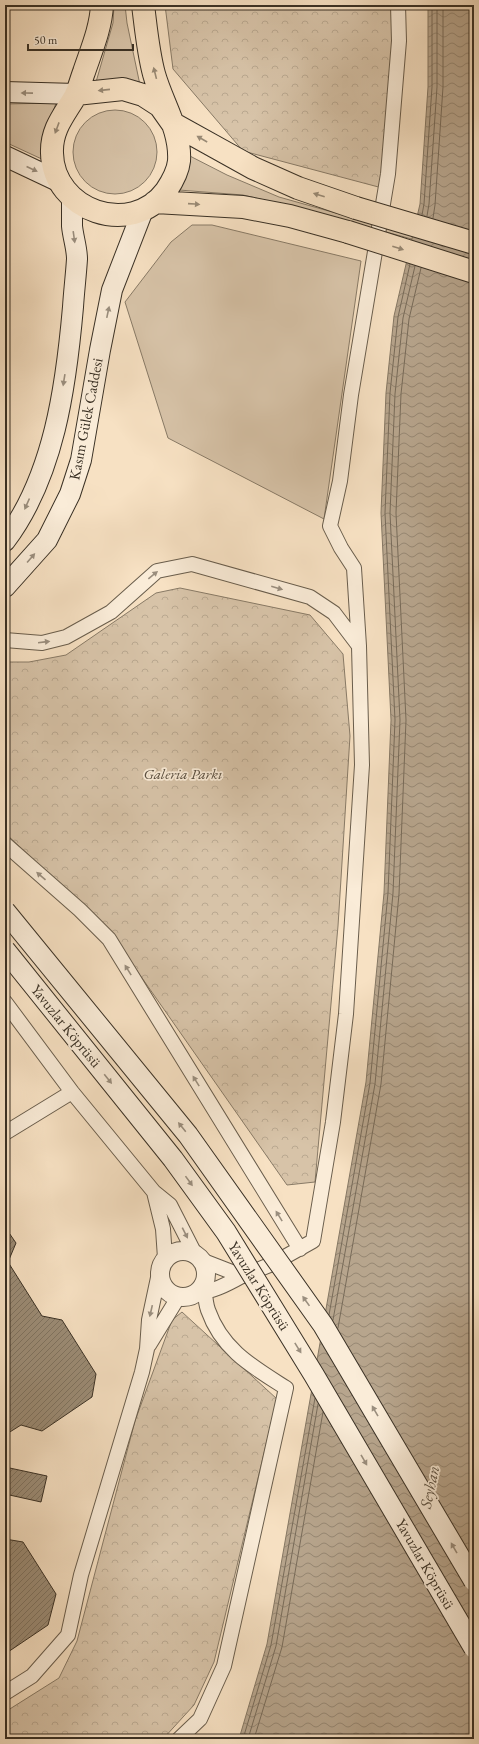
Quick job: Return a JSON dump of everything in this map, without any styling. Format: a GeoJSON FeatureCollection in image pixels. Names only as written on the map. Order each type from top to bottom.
{"type":"FeatureCollection","features":[{"type":"Feature","properties":{"kind":"main road"},"geometry":{"type":"LineString","coordinates":[[102,5],[96,38],[76,94],[64,112],[55,132],[52,153],[55,174],[66,190],[83,207],[103,215],[122,216],[149,206],[161,197],[172,182],[179,162],[179,142],[154,74],[143,5]]}},
{"type":"Feature","properties":{"kind":"main road"},"geometry":{"type":"LineString","coordinates":[[5,92],[76,94],[123,89],[142,95],[160,106],[172,123],[253,168],[298,188],[356,208],[474,243]]}},
{"type":"Feature","properties":{"kind":"main road"},"geometry":{"type":"LineString","coordinates":[[5,156],[66,190]]}},
{"type":"Feature","properties":{"kind":"main road","name":"Kasım Gülek Caddesi"},"geometry":{"type":"LineString","coordinates":[[5,541],[18,524],[46,458],[58,420],[70,342],[77,257],[66,190]]}},
{"type":"Feature","properties":{"kind":"main road"},"geometry":{"type":"LineString","coordinates":[[149,206],[243,207],[290,216],[348,232],[474,272]]}},
{"type":"Feature","properties":{"kind":"main road","name":"Kasım Gülek Caddesi"},"geometry":{"type":"LineString","coordinates":[[5,587],[47,540],[70,494],[81,460],[112,290],[149,206]]}},
{"type":"Feature","properties":{"kind":"main road","name":"Yavuzlar Köprüsü"},"geometry":{"type":"LineString","coordinates":[[5,911],[188,1135],[314,1312],[343,1358],[474,1581]]}},
{"type":"Feature","properties":{"kind":"main road","name":"Yavuzlar Köprüsü"},"geometry":{"type":"LineString","coordinates":[[5,950],[173,1159],[226,1232],[314,1375],[474,1648]]}},
{"type":"Feature","properties":{"kind":"street"},"geometry":{"type":"LineString","coordinates":[[154,1192],[163,1229],[161,1282],[165,1289],[195,1291],[224,1287],[242,1276],[272,1264],[313,1241],[333,1122],[346,1014],[362,765],[359,646],[354,568],[341,548],[330,526],[340,481],[351,395],[388,174],[399,41],[398,5]]}},
{"type":"Feature","properties":{"kind":"street"},"geometry":{"type":"LineString","coordinates":[[5,640],[42,643],[66,637],[111,612],[157,571],[192,564],[310,597],[334,613],[359,646]]}},
{"type":"Feature","properties":{"kind":"street"},"geometry":{"type":"LineString","coordinates":[[5,844],[80,910],[109,939],[300,1249]]}},
{"type":"Feature","properties":{"kind":"street"},"geometry":{"type":"LineString","coordinates":[[5,1002],[72,1092],[154,1192],[170,1206],[198,1257],[206,1275],[195,1291],[147,1349]]}},
{"type":"Feature","properties":{"kind":"street"},"geometry":{"type":"LineString","coordinates":[[5,1133],[72,1092]]}},
{"type":"Feature","properties":{"kind":"street"},"geometry":{"type":"LineString","coordinates":[[5,1693],[32,1676],[68,1635],[80,1575],[140,1380],[147,1349],[149,1320],[162,1266],[172,1253],[188,1251],[198,1257],[242,1276]]}},
{"type":"Feature","properties":{"kind":"street"},"geometry":{"type":"LineString","coordinates":[[179,1739],[200,1719],[224,1666],[286,1388],[237,1356],[218,1332],[208,1309],[195,1291]]}},
{"type":"Feature","properties":{"kind":"green space"},"geometry":{"type":"Polygon","coordinates":[[[114,5],[125,5],[127,23],[140,85],[96,82],[113,23],[114,5]]]}},
{"type":"Feature","properties":{"kind":"green space"},"geometry":{"type":"Polygon","coordinates":[[[165,5],[398,5],[386,189],[243,151],[173,69],[165,5]]]}},
{"type":"Feature","properties":{"kind":"green space"},"geometry":{"type":"Polygon","coordinates":[[[56,103],[47,130],[46,161],[5,142],[5,104],[56,103]]]}},
{"type":"Feature","properties":{"kind":"green space"},"geometry":{"type":"Polygon","coordinates":[[[115,110],[123,111],[138,117],[150,129],[156,144],[156,160],[150,175],[138,187],[123,193],[115,194],[107,193],[92,187],[80,175],[74,160],[73,152],[74,144],[80,129],[92,117],[107,111],[115,110]]]}},
{"type":"Feature","properties":{"kind":"green space"},"geometry":{"type":"Polygon","coordinates":[[[184,153],[227,175],[279,197],[474,252],[474,256],[302,209],[243,195],[179,190],[184,153]]]}},
{"type":"Feature","properties":{"kind":"green space"},"geometry":{"type":"Polygon","coordinates":[[[192,225],[212,225],[361,261],[324,519],[168,438],[125,302],[171,242],[192,225]]]}},
{"type":"Feature","properties":{"kind":"green space","name":"Galeria Parkı"},"geometry":{"type":"Polygon","coordinates":[[[180,588],[310,615],[343,654],[350,736],[338,926],[315,1182],[287,1185],[107,928],[5,833],[5,662],[29,662],[66,655],[156,593],[180,588]]]}},
{"type":"Feature","properties":{"kind":"green space"},"geometry":{"type":"Polygon","coordinates":[[[182,1312],[277,1399],[214,1662],[194,1705],[163,1739],[5,1739],[5,1712],[59,1678],[77,1641],[135,1421],[172,1320],[182,1312]]]}},
{"type":"Feature","properties":{"kind":"water","name":"Seyhan"},"geometry":{"type":"Polygon","coordinates":[[[428,5],[474,5],[474,1739],[239,1739],[267,1644],[366,1082],[384,893],[391,720],[381,513],[386,393],[394,316],[420,204],[428,87],[428,5]]]}},
{"type":"Feature","properties":{"kind":"building"},"geometry":{"type":"Polygon","coordinates":[[[5,1227],[16,1243],[8,1262],[42,1316],[62,1320],[96,1374],[92,1397],[42,1431],[21,1425],[5,1435],[5,1227]]]}},
{"type":"Feature","properties":{"kind":"building"},"geometry":{"type":"Polygon","coordinates":[[[5,1467],[47,1476],[41,1502],[5,1494],[5,1467]]]}},
{"type":"Feature","properties":{"kind":"building"},"geometry":{"type":"Polygon","coordinates":[[[5,1539],[23,1542],[56,1594],[48,1625],[5,1654],[5,1539]]]}}]}
